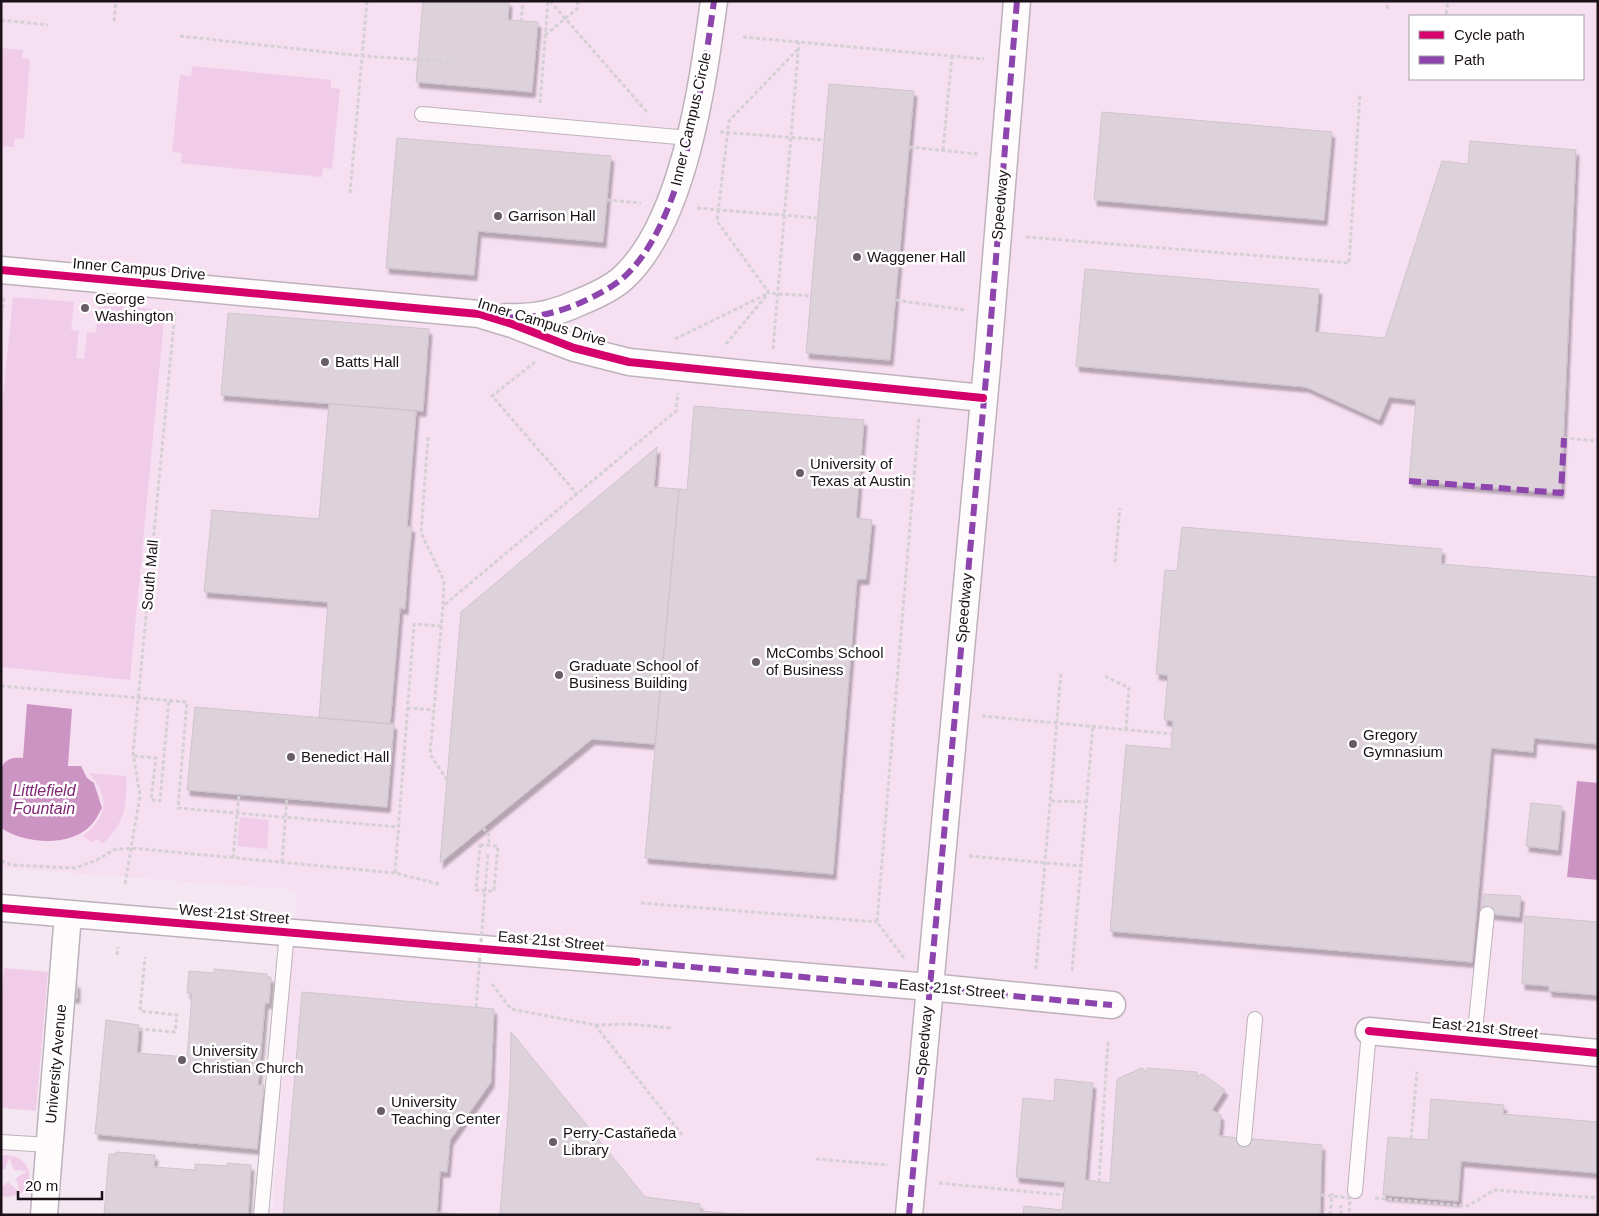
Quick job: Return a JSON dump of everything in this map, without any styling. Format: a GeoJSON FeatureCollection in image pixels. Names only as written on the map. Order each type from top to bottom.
{"type":"FeatureCollection","features":[{"type":"Feature","properties":{"kind":"street","name":"Inner Campus Circle"},"geometry":{"type":"LineString","coordinates":[[479,314],[517,318],[551,314],[599,294],[623,278],[644,252],[674,193],[684,135],[706,55],[714,1]]}},
{"type":"Feature","properties":{"kind":"street","name":"Speedway"},"geometry":{"type":"LineString","coordinates":[[909,1215],[991,314],[1017,1]]}},
{"type":"Feature","properties":{"kind":"street","name":"Inner Campus Drive"},"geometry":{"type":"LineString","coordinates":[[1,270],[479,314],[512,324],[574,348],[629,362],[983,398]]}},
{"type":"Feature","properties":{"kind":"street","name":"West 21st Street"},"geometry":{"type":"LineString","coordinates":[[1,908],[464,947]]}},
{"type":"Feature","properties":{"kind":"street","name":"University Avenue"},"geometry":{"type":"LineString","coordinates":[[44,1215],[68,914]]}},
{"type":"Feature","properties":{"kind":"street","name":"East 21st Street"},"geometry":{"type":"LineString","coordinates":[[464,947],[929,987],[1112,1005]]}},
{"type":"Feature","properties":{"kind":"street","name":"East 21st Street"},"geometry":{"type":"LineString","coordinates":[[1369,1031],[1598,1053]]}},
{"type":"Feature","properties":{"kind":"lane"},"geometry":{"type":"LineString","coordinates":[[422,114],[684,135]]}},
{"type":"Feature","properties":{"kind":"lane"},"geometry":{"type":"LineString","coordinates":[[1474,1041],[1487,914]]}},
{"type":"Feature","properties":{"kind":"lane"},"geometry":{"type":"LineString","coordinates":[[261,1215],[287,932]]}},
{"type":"Feature","properties":{"kind":"lane"},"geometry":{"type":"LineString","coordinates":[[1244,1139],[1254,1019]]}},
{"type":"Feature","properties":{"kind":"lane"},"geometry":{"type":"LineString","coordinates":[[1355,1191],[1369,1031]]}},
{"type":"Feature","properties":{"kind":"lane"},"geometry":{"type":"LineString","coordinates":[[1,1142],[49,1145]]}},
{"type":"Feature","properties":{"kind":"path"},"geometry":{"type":"LineString","coordinates":[[114,21],[116,1]]}},
{"type":"Feature","properties":{"kind":"path"},"geometry":{"type":"LineString","coordinates":[[350,192],[368,1]]}},
{"type":"Feature","properties":{"kind":"path"},"geometry":{"type":"LineString","coordinates":[[521,22],[523,1]]}},
{"type":"Feature","properties":{"kind":"path"},"geometry":{"type":"LineString","coordinates":[[549,1],[564,20],[684,135],[728,132],[824,140]]}},
{"type":"Feature","properties":{"kind":"path"},"geometry":{"type":"LineString","coordinates":[[538,124],[549,1]]}},
{"type":"Feature","properties":{"kind":"path"},"geometry":{"type":"LineString","coordinates":[[546,34],[578,9],[578,1]]}},
{"type":"Feature","properties":{"kind":"path"},"geometry":{"type":"LineString","coordinates":[[1387,9],[1388,1]]}},
{"type":"Feature","properties":{"kind":"path"},"geometry":{"type":"LineString","coordinates":[[1446,14],[1448,1]]}},
{"type":"Feature","properties":{"kind":"path"},"geometry":{"type":"LineString","coordinates":[[1,20],[48,25]]}},
{"type":"Feature","properties":{"kind":"path"},"geometry":{"type":"LineString","coordinates":[[180,36],[362,56],[454,62]]}},
{"type":"Feature","properties":{"kind":"path"},"geometry":{"type":"LineString","coordinates":[[743,37],[1012,62]]}},
{"type":"Feature","properties":{"kind":"path"},"geometry":{"type":"LineString","coordinates":[[771,377],[799,42]]}},
{"type":"Feature","properties":{"kind":"path"},"geometry":{"type":"LineString","coordinates":[[769,293],[718,221],[729,122],[799,49]]}},
{"type":"Feature","properties":{"kind":"path"},"geometry":{"type":"LineString","coordinates":[[943,150],[952,56]]}},
{"type":"Feature","properties":{"kind":"path"},"geometry":{"type":"LineString","coordinates":[[998,235],[1350,263],[1360,94]]}},
{"type":"Feature","properties":{"kind":"path"},"geometry":{"type":"LineString","coordinates":[[909,147],[1004,158]]}},
{"type":"Feature","properties":{"kind":"path"},"geometry":{"type":"LineString","coordinates":[[607,200],[818,218]]}},
{"type":"Feature","properties":{"kind":"path"},"geometry":{"type":"LineString","coordinates":[[443,606],[676,411],[692,369],[769,293]]}},
{"type":"Feature","properties":{"kind":"path"},"geometry":{"type":"LineString","coordinates":[[672,340],[769,293],[811,296]]}},
{"type":"Feature","properties":{"kind":"path"},"geometry":{"type":"LineString","coordinates":[[896,300],[991,314]]}},
{"type":"Feature","properties":{"kind":"path"},"geometry":{"type":"LineString","coordinates":[[542,357],[492,396],[577,494]]}},
{"type":"Feature","properties":{"kind":"path"},"geometry":{"type":"LineString","coordinates":[[904,958],[877,922],[920,392]]}},
{"type":"Feature","properties":{"kind":"path"},"geometry":{"type":"LineString","coordinates":[[428,437],[420,533],[444,582],[430,754],[447,780]]}},
{"type":"Feature","properties":{"kind":"path"},"geometry":{"type":"LineString","coordinates":[[1564,438],[1598,441]]}},
{"type":"Feature","properties":{"kind":"path"},"geometry":{"type":"LineString","coordinates":[[1115,562],[1120,508]]}},
{"type":"Feature","properties":{"kind":"path"},"geometry":{"type":"LineString","coordinates":[[395,873],[414,624],[441,626]]}},
{"type":"Feature","properties":{"kind":"path"},"geometry":{"type":"LineString","coordinates":[[1036,969],[1061,672]]}},
{"type":"Feature","properties":{"kind":"path"},"geometry":{"type":"LineString","coordinates":[[1105,676],[1129,688],[1126,730]]}},
{"type":"Feature","properties":{"kind":"path"},"geometry":{"type":"LineString","coordinates":[[1,686],[187,702],[178,808],[398,827]]}},
{"type":"Feature","properties":{"kind":"path"},"geometry":{"type":"LineString","coordinates":[[134,756],[156,758],[151,800],[160,801],[169,700]]}},
{"type":"Feature","properties":{"kind":"path"},"geometry":{"type":"LineString","coordinates":[[407,708],[434,710]]}},
{"type":"Feature","properties":{"kind":"path"},"geometry":{"type":"LineString","coordinates":[[954,713],[1172,734]]}},
{"type":"Feature","properties":{"kind":"path"},"geometry":{"type":"LineString","coordinates":[[1072,971],[1093,726]]}},
{"type":"Feature","properties":{"kind":"path"},"geometry":{"type":"LineString","coordinates":[[234,858],[239,795]]}},
{"type":"Feature","properties":{"kind":"path"},"geometry":{"type":"LineString","coordinates":[[282,862],[287,798]]}},
{"type":"Feature","properties":{"kind":"path"},"geometry":{"type":"LineString","coordinates":[[1051,801],[1086,802]]}},
{"type":"Feature","properties":{"kind":"path"},"geometry":{"type":"LineString","coordinates":[[483,828],[489,835],[489,845]]}},
{"type":"Feature","properties":{"kind":"path"},"geometry":{"type":"LineString","coordinates":[[480,845],[498,846],[494,891],[485,891],[476,890],[480,845]]}},
{"type":"Feature","properties":{"kind":"path"},"geometry":{"type":"LineString","coordinates":[[1,861],[12,865],[75,868],[97,860],[113,850],[131,848],[395,873],[439,884]]}},
{"type":"Feature","properties":{"kind":"path"},"geometry":{"type":"LineString","coordinates":[[941,853],[1080,866]]}},
{"type":"Feature","properties":{"kind":"path"},"geometry":{"type":"LineString","coordinates":[[476,1007],[488,854]]}},
{"type":"Feature","properties":{"kind":"path"},"geometry":{"type":"LineString","coordinates":[[641,903],[877,922]]}},
{"type":"Feature","properties":{"kind":"path"},"geometry":{"type":"LineString","coordinates":[[118,947],[118,955]]}},
{"type":"Feature","properties":{"kind":"path"},"geometry":{"type":"LineString","coordinates":[[139,1029],[175,1032],[177,1015],[140,1010],[146,957]]}},
{"type":"Feature","properties":{"kind":"path"},"geometry":{"type":"LineString","coordinates":[[492,984],[511,1009],[595,1026],[630,1024],[671,1028]]}},
{"type":"Feature","properties":{"kind":"path"},"geometry":{"type":"LineString","coordinates":[[595,1026],[683,1136]]}},
{"type":"Feature","properties":{"kind":"path"},"geometry":{"type":"LineString","coordinates":[[1099,1182],[1108,1042]]}},
{"type":"Feature","properties":{"kind":"path"},"geometry":{"type":"LineString","coordinates":[[1411,1139],[1417,1072]]}},
{"type":"Feature","properties":{"kind":"path"},"geometry":{"type":"LineString","coordinates":[[816,1159],[1064,1195]]}},
{"type":"Feature","properties":{"kind":"path"},"geometry":{"type":"LineString","coordinates":[[1330,1215],[1332,1189],[1355,1191],[1372,1198],[1468,1206],[1494,1190],[1598,1198]]}},
{"type":"Feature","properties":{"kind":"path"},"geometry":{"type":"LineString","coordinates":[[1322,1195],[1350,1198],[1349,1212]]}},
{"type":"Feature","properties":{"kind":"shaded area","name":"University of Texas at Austin"},"geometry":{"type":"Polygon","coordinates":[[[1,1],[1598,1],[1598,1215],[272,1215],[297,890],[1,868],[1,1]]]}},
{"type":"Feature","properties":{"kind":"shaded area"},"geometry":{"type":"Polygon","coordinates":[[[1,48],[23,50],[22,58],[30,59],[24,139],[15,138],[14,147],[1,146],[1,48]]]}},
{"type":"Feature","properties":{"kind":"shaded area"},"geometry":{"type":"Polygon","coordinates":[[[192,66],[331,80],[331,88],[340,89],[332,169],[323,168],[322,177],[181,163],[182,153],[172,152],[180,75],[191,76],[192,66]]]}},
{"type":"Feature","properties":{"kind":"shaded area"},"geometry":{"type":"Polygon","coordinates":[[[13,297],[74,302],[71,330],[79,331],[76,358],[84,359],[87,332],[96,333],[99,304],[165,310],[130,680],[1,667],[1,418],[13,297]]]}},
{"type":"Feature","properties":{"kind":"shaded area"},"geometry":{"type":"Polygon","coordinates":[[[89,773],[126,776],[125,805],[120,822],[110,837],[102,844],[99,839],[92,842],[83,836],[97,822],[103,806],[101,790],[89,773]]]}},
{"type":"Feature","properties":{"kind":"shaded area"},"geometry":{"type":"Polygon","coordinates":[[[240,817],[269,820],[267,849],[237,846],[240,817]]]}},
{"type":"Feature","properties":{"kind":"shaded area"},"geometry":{"type":"Polygon","coordinates":[[[4,968],[48,972],[36,1111],[1,1108],[1,1001],[4,968]]]}},
{"type":"Feature","properties":{"kind":"shaded area"},"geometry":{"type":"Polygon","coordinates":[[[1,1156],[16,1157],[24,1162],[29,1170],[30,1178],[27,1186],[21,1193],[13,1196],[1,1196],[1,1187],[8,1182],[20,1192],[16,1178],[27,1171],[14,1170],[9,1158],[5,1169],[1,1169],[1,1156]]]}},
{"type":"Feature","properties":{"kind":"water","name":"Littlefield Fountain"},"geometry":{"type":"Polygon","coordinates":[[[27,704],[72,709],[68,766],[81,766],[87,778],[94,783],[102,808],[92,824],[83,832],[72,837],[48,841],[35,840],[22,838],[1,828],[1,769],[5,762],[10,759],[23,758],[27,704]]]}},
{"type":"Feature","properties":{"kind":"water"},"geometry":{"type":"Polygon","coordinates":[[[1577,781],[1598,783],[1598,880],[1567,877],[1577,781]]]}},
{"type":"Feature","properties":{"kind":"building"},"geometry":{"type":"Polygon","coordinates":[[[423,1],[509,1],[508,20],[538,22],[532,92],[416,82],[423,1]]]}},
{"type":"Feature","properties":{"kind":"building","name":"Waggener Hall"},"geometry":{"type":"Polygon","coordinates":[[[829,84],[914,91],[890,360],[806,353],[829,84]]]}},
{"type":"Feature","properties":{"kind":"building"},"geometry":{"type":"Polygon","coordinates":[[[1102,112],[1332,132],[1324,220],[1094,200],[1102,112]]]}},
{"type":"Feature","properties":{"kind":"building","name":"Garrison Hall"},"geometry":{"type":"Polygon","coordinates":[[[397,138],[611,156],[603,242],[478,231],[474,275],[386,268],[397,138]]]}},
{"type":"Feature","properties":{"kind":"building"},"geometry":{"type":"Polygon","coordinates":[[[1470,141],[1576,150],[1561,493],[1409,481],[1416,400],[1389,397],[1379,420],[1306,387],[1076,366],[1085,269],[1319,289],[1315,332],[1385,338],[1442,161],[1468,164],[1470,141]]]}},
{"type":"Feature","properties":{"kind":"building","name":"Batts Hall"},"geometry":{"type":"Polygon","coordinates":[[[228,313],[429,329],[423,411],[221,395],[228,313]]]}},
{"type":"Feature","properties":{"kind":"building"},"geometry":{"type":"Polygon","coordinates":[[[329,404],[416,411],[407,526],[412,527],[405,609],[400,608],[390,724],[319,718],[328,602],[204,592],[212,510],[319,519],[329,404]]]}},
{"type":"Feature","properties":{"kind":"building","name":"McCombs School of Business"},"geometry":{"type":"Polygon","coordinates":[[[694,406],[864,420],[856,518],[872,520],[866,579],[857,579],[833,874],[645,858],[679,489],[687,490],[694,406]]]}},
{"type":"Feature","properties":{"kind":"building","name":"Graduate School of Business Building"},"geometry":{"type":"Polygon","coordinates":[[[657,447],[654,487],[679,489],[655,744],[592,739],[440,863],[461,612],[657,447]]]}},
{"type":"Feature","properties":{"kind":"building","name":"Gregory Gymnasium"},"geometry":{"type":"Polygon","coordinates":[[[1182,527],[1442,549],[1441,564],[1598,577],[1598,744],[1534,738],[1533,752],[1491,748],[1472,962],[1110,931],[1126,745],[1171,749],[1173,721],[1164,720],[1168,675],[1156,674],[1165,570],[1177,571],[1182,527]]]}},
{"type":"Feature","properties":{"kind":"building","name":"Benedict Hall"},"geometry":{"type":"Polygon","coordinates":[[[195,707],[394,724],[387,807],[187,790],[195,707]]]}},
{"type":"Feature","properties":{"kind":"building"},"geometry":{"type":"Polygon","coordinates":[[[1531,803],[1562,806],[1558,850],[1526,846],[1531,803]]]}},
{"type":"Feature","properties":{"kind":"building"},"geometry":{"type":"Polygon","coordinates":[[[1484,894],[1521,896],[1519,917],[1482,913],[1484,894]]]}},
{"type":"Feature","properties":{"kind":"building"},"geometry":{"type":"Polygon","coordinates":[[[1525,916],[1598,922],[1598,995],[1549,991],[1549,986],[1522,984],[1525,916]]]}},
{"type":"Feature","properties":{"kind":"building","name":"University Christian Church"},"geometry":{"type":"Polygon","coordinates":[[[214,969],[267,974],[267,977],[271,977],[269,1003],[265,1003],[258,1085],[264,1085],[257,1149],[95,1134],[106,1020],[139,1025],[137,1053],[187,1057],[192,994],[187,993],[189,971],[214,973],[214,969]]]}},
{"type":"Feature","properties":{"kind":"building"},"geometry":{"type":"Polygon","coordinates":[[[71,982],[77,983],[77,998],[70,997],[71,982]]]}},
{"type":"Feature","properties":{"kind":"building","name":"University Teaching Center"},"geometry":{"type":"Polygon","coordinates":[[[302,992],[494,1009],[491,1082],[450,1140],[447,1172],[440,1171],[437,1215],[283,1215],[302,992]]]}},
{"type":"Feature","properties":{"kind":"building","name":"Perry-Castañeda Library"},"geometry":{"type":"Polygon","coordinates":[[[511,1032],[645,1197],[700,1204],[700,1211],[750,1215],[500,1215],[510,1086],[511,1032]]]}},
{"type":"Feature","properties":{"kind":"building"},"geometry":{"type":"Polygon","coordinates":[[[1142,1068],[1147,1072],[1147,1068],[1197,1072],[1197,1076],[1203,1074],[1225,1090],[1212,1110],[1221,1115],[1219,1136],[1322,1145],[1320,1215],[1023,1215],[1024,1206],[1062,1210],[1065,1182],[1016,1177],[1023,1098],[1054,1101],[1055,1079],[1093,1083],[1085,1180],[1110,1183],[1117,1079],[1142,1068]]]}},
{"type":"Feature","properties":{"kind":"building"},"geometry":{"type":"Polygon","coordinates":[[[1431,1099],[1504,1105],[1503,1114],[1598,1122],[1598,1173],[1461,1161],[1458,1201],[1383,1195],[1388,1137],[1428,1140],[1431,1099]]]}},
{"type":"Feature","properties":{"kind":"building"},"geometry":{"type":"Polygon","coordinates":[[[116,1152],[155,1155],[154,1167],[195,1170],[195,1164],[227,1166],[227,1163],[251,1165],[248,1215],[104,1215],[109,1154],[116,1154],[116,1152]]]}},
{"type":"Feature","properties":{"kind":"building"},"geometry":{"type":"Polygon","coordinates":[[[437,1212],[465,1215],[437,1215],[437,1212]]]}},
{"type":"Feature","properties":{"kind":"marked path"},"geometry":{"type":"LineString","coordinates":[[506,317],[526,317],[544,314],[580,303],[618,282],[644,254],[661,223],[676,187],[687,149],[704,70],[714,1]]}},
{"type":"Feature","properties":{"kind":"marked path"},"geometry":{"type":"LineString","coordinates":[[909,1215],[988,356],[1017,1]]}},
{"type":"Feature","properties":{"kind":"marked path"},"geometry":{"type":"LineString","coordinates":[[1409,481],[1561,493],[1564,438]]}},
{"type":"Feature","properties":{"kind":"marked path"},"geometry":{"type":"LineString","coordinates":[[637,962],[1112,1005]]}},
{"type":"Feature","properties":{"kind":"cycle path"},"geometry":{"type":"LineString","coordinates":[[1,270],[479,314],[512,324],[574,348],[629,362],[983,398]]}},
{"type":"Feature","properties":{"kind":"cycle path"},"geometry":{"type":"LineString","coordinates":[[1,908],[637,962]]}},
{"type":"Feature","properties":{"kind":"cycle path"},"geometry":{"type":"LineString","coordinates":[[1369,1031],[1598,1053]]}},
{"type":"Feature","properties":{"kind":"place","name":"Garrison Hall"},"geometry":{"type":"Point","coordinates":[498,216]}},
{"type":"Feature","properties":{"kind":"place","name":"Waggener Hall"},"geometry":{"type":"Point","coordinates":[857,257]}},
{"type":"Feature","properties":{"kind":"place","name":"George Washington"},"geometry":{"type":"Point","coordinates":[85,308]}},
{"type":"Feature","properties":{"kind":"place","name":"Batts Hall"},"geometry":{"type":"Point","coordinates":[325,362]}},
{"type":"Feature","properties":{"kind":"place","name":"University of Texas at Austin"},"geometry":{"type":"Point","coordinates":[800,473]}},
{"type":"Feature","properties":{"kind":"place","name":"McCombs School of Business"},"geometry":{"type":"Point","coordinates":[756,662]}},
{"type":"Feature","properties":{"kind":"place","name":"Graduate School of Business Building"},"geometry":{"type":"Point","coordinates":[559,675]}},
{"type":"Feature","properties":{"kind":"place","name":"Gregory Gymnasium"},"geometry":{"type":"Point","coordinates":[1353,744]}},
{"type":"Feature","properties":{"kind":"place","name":"Benedict Hall"},"geometry":{"type":"Point","coordinates":[291,757]}},
{"type":"Feature","properties":{"kind":"place","name":"University Christian Church"},"geometry":{"type":"Point","coordinates":[182,1060]}},
{"type":"Feature","properties":{"kind":"place","name":"University Teaching Center"},"geometry":{"type":"Point","coordinates":[381,1111]}},
{"type":"Feature","properties":{"kind":"place","name":"Perry-Castañeda Library"},"geometry":{"type":"Point","coordinates":[553,1142]}}]}
